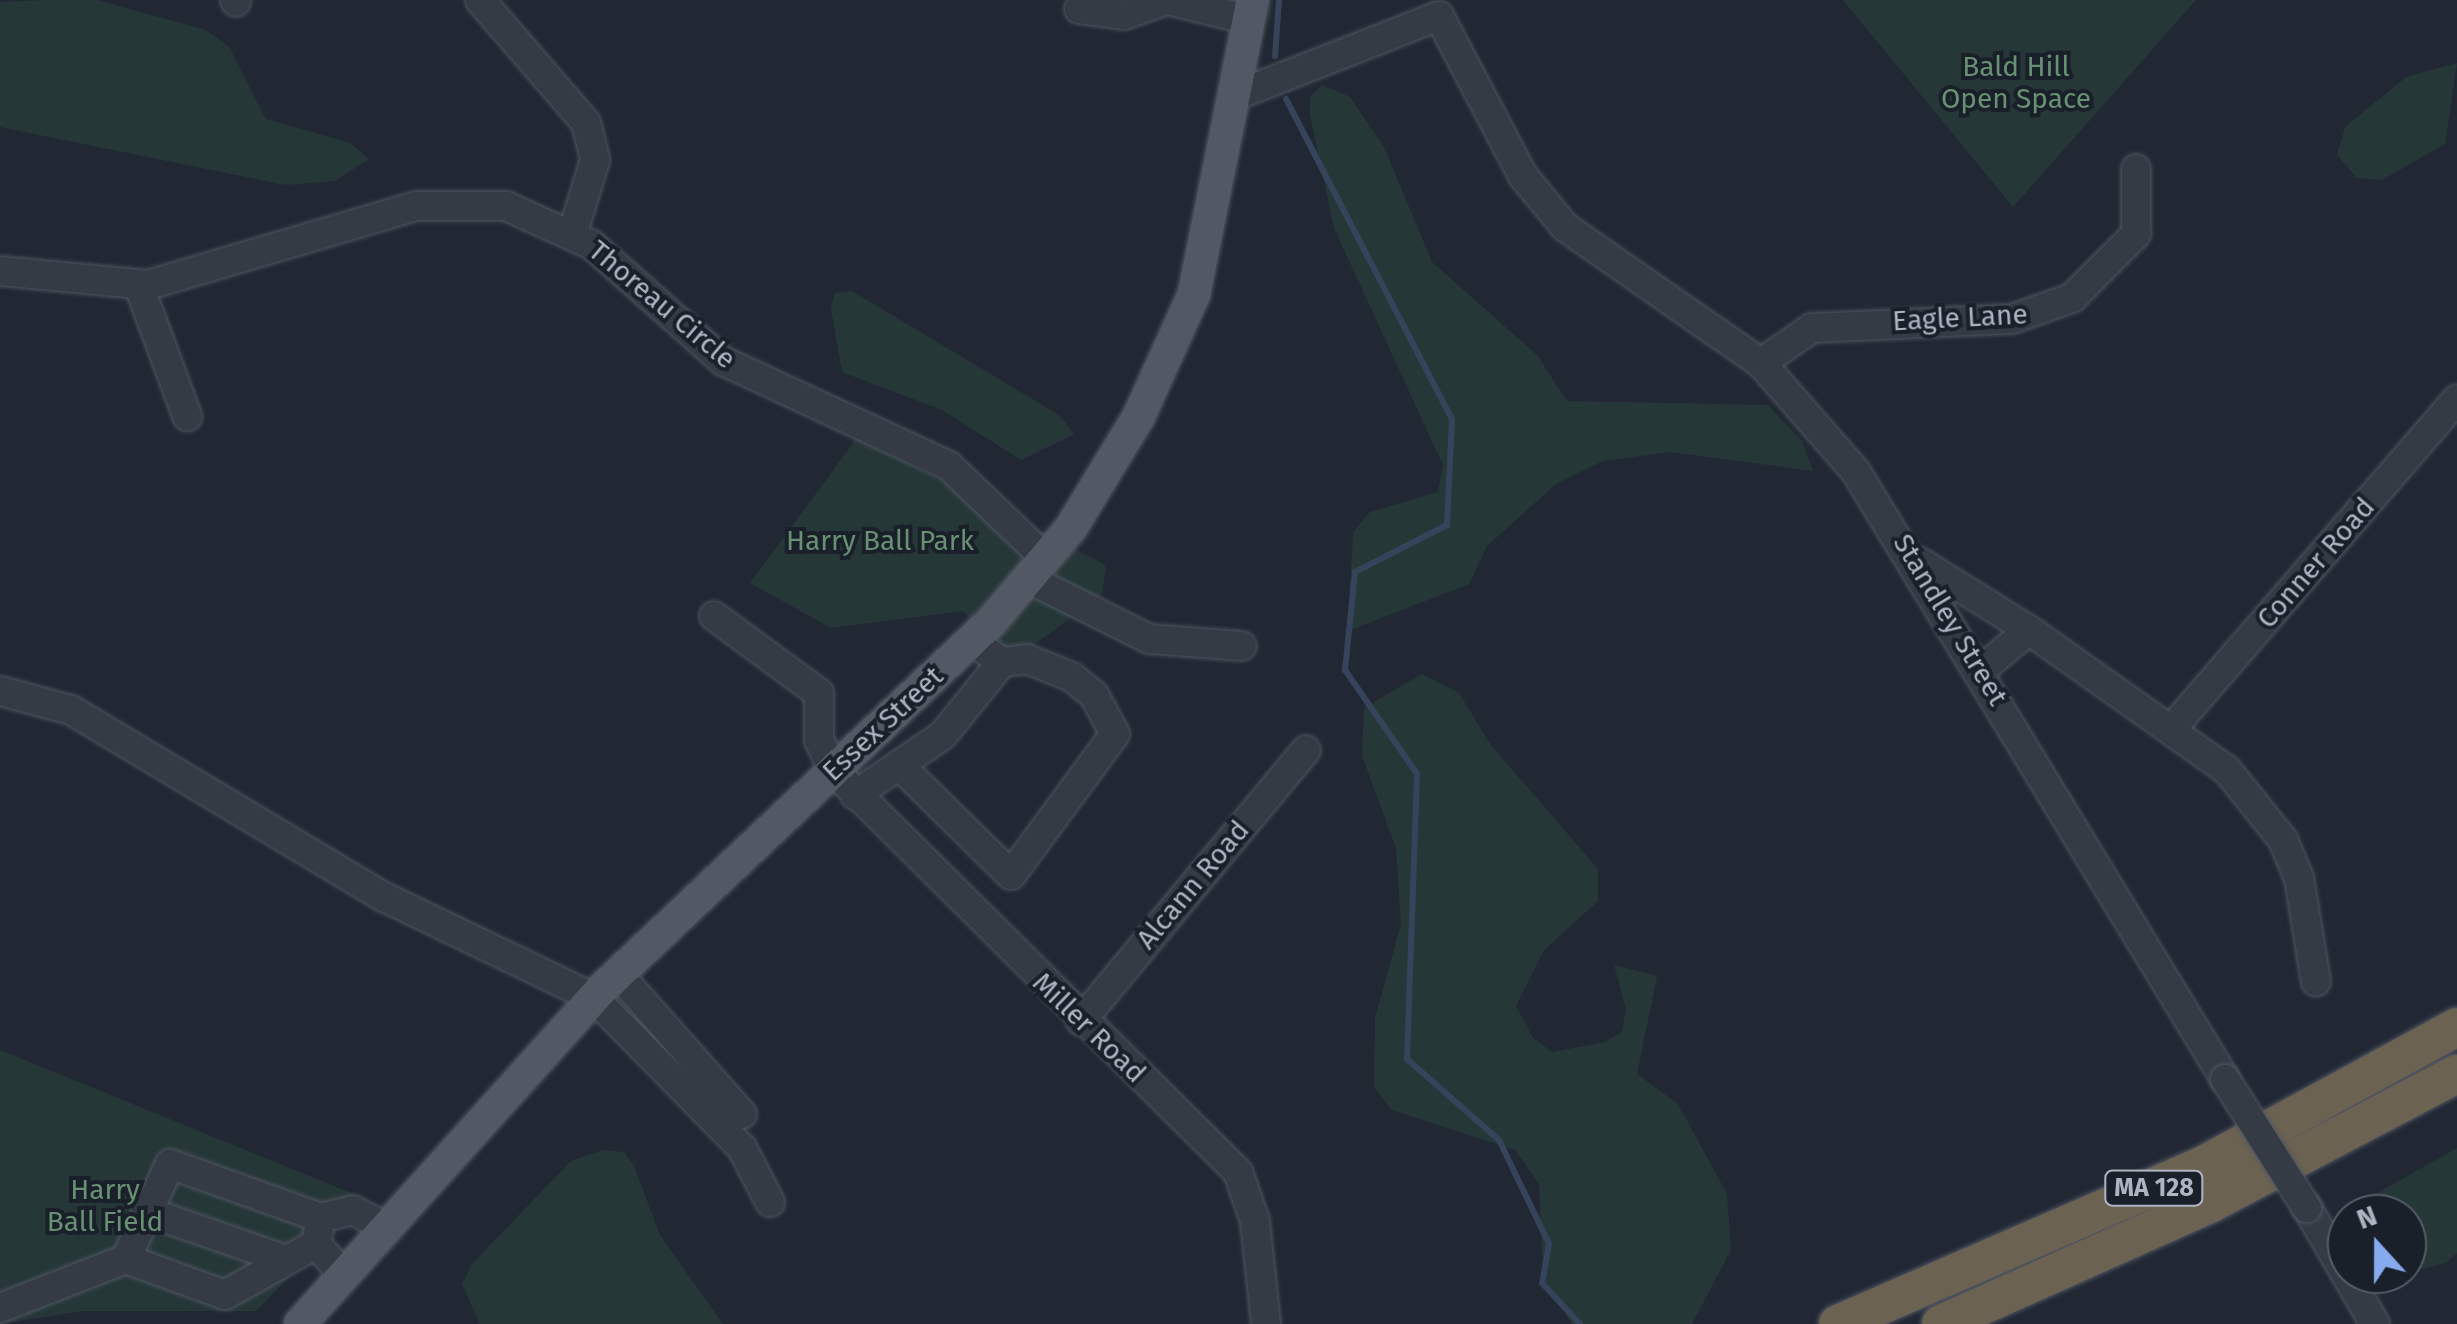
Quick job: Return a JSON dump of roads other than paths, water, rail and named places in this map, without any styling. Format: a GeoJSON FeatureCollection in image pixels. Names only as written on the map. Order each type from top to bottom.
{"type":"FeatureCollection","features":[{"type":"Feature","properties":{"kind":"highway","name":"MA 128"},"geometry":{"type":"LineString","coordinates":[[1838,1324],[2202,1166],[2457,1027]]}},
{"type":"Feature","properties":{"kind":"highway","name":"MA 128"},"geometry":{"type":"LineString","coordinates":[[1942,1324],[2211,1203],[2457,1074]]}},
{"type":"Feature","properties":{"kind":"main road","name":"Essex Street"},"geometry":{"type":"LineString","coordinates":[[301,1322],[594,998],[844,783],[1039,570],[1106,475],[1173,350],[1206,254],[1252,10]]}},
{"type":"Feature","properties":{"kind":"street"},"geometry":{"type":"LineString","coordinates":[[480,0],[586,123],[594,172],[573,232]]}},
{"type":"Feature","properties":{"kind":"street"},"geometry":{"type":"LineString","coordinates":[[1080,9],[1124,15],[1167,0],[1252,10]]}},
{"type":"Feature","properties":{"kind":"street"},"geometry":{"type":"LineString","coordinates":[[1237,95],[1442,8]]}},
{"type":"Feature","properties":{"kind":"street","name":"Standley Street"},"geometry":{"type":"LineString","coordinates":[[1442,8],[1504,145],[1565,227],[1761,364],[1856,472],[1913,558],[2375,1324]]}},
{"type":"Feature","properties":{"kind":"street","name":"Eagle Lane"},"geometry":{"type":"LineString","coordinates":[[1761,364],[1812,328],[2012,319],[2072,298],[2136,234],[2136,169]]}},
{"type":"Feature","properties":{"kind":"street","name":"Thoreau Circle"},"geometry":{"type":"LineString","coordinates":[[0,271],[140,286],[433,204],[506,206],[573,232],[723,361],[948,466],[1039,570],[1150,639],[1242,646]]}},
{"type":"Feature","properties":{"kind":"street"},"geometry":{"type":"LineString","coordinates":[[140,286],[188,416]]}},
{"type":"Feature","properties":{"kind":"street","name":"Conner Road"},"geometry":{"type":"LineString","coordinates":[[2174,726],[2457,399]]}},
{"type":"Feature","properties":{"kind":"street"},"geometry":{"type":"LineString","coordinates":[[1913,558],[2174,726],[2227,770],[2284,840],[2306,903],[2316,982]]}},
{"type":"Feature","properties":{"kind":"street"},"geometry":{"type":"LineString","coordinates":[[714,616],[819,692],[819,740],[844,783],[899,764],[942,735],[1002,662]]}},
{"type":"Feature","properties":{"kind":"street"},"geometry":{"type":"LineString","coordinates":[[1980,670],[2028,630]]}},
{"type":"Feature","properties":{"kind":"street"},"geometry":{"type":"LineString","coordinates":[[899,764],[1011,875],[1115,734],[1072,677],[1026,659],[1002,662],[972,640]]}},
{"type":"Feature","properties":{"kind":"street"},"geometry":{"type":"LineString","coordinates":[[0,691],[71,710],[384,897],[594,998],[742,1148],[770,1202]]}},
{"type":"Feature","properties":{"kind":"street","name":"Alcann Road"},"geometry":{"type":"LineString","coordinates":[[1082,1021],[1306,750]]}},
{"type":"Feature","properties":{"kind":"street","name":"Miller Road"},"geometry":{"type":"LineString","coordinates":[[844,783],[1238,1172],[1255,1221],[1266,1324]]}},
{"type":"Feature","properties":{"kind":"street"},"geometry":{"type":"LineString","coordinates":[[618,974],[742,1114]]}},
{"type":"Feature","properties":{"kind":"street"},"geometry":{"type":"LineString","coordinates":[[126,1259],[170,1164],[318,1231],[344,1275]]}},
{"type":"Feature","properties":{"kind":"street"},"geometry":{"type":"LineString","coordinates":[[0,1308],[126,1259],[225,1295],[353,1210],[385,1227]]}},
{"type":"Feature","properties":{"kind":"street"},"geometry":{"type":"LineString","coordinates":[[148,1212],[283,1259]]}},
{"type":"Feature","properties":{"kind":"waterway"},"geometry":{"type":"LineString","coordinates":[[1275,56],[1279,0]]}},
{"type":"Feature","properties":{"kind":"waterway"},"geometry":{"type":"LineString","coordinates":[[1286,99],[1452,419],[1447,525],[1355,572],[1345,670],[1417,774],[1407,1059],[1499,1140],[1549,1244],[1542,1283],[1580,1324]]}},
{"type":"Feature","properties":{"kind":"park label","name":"Bald Hill Open Space"},"geometry":{"type":"Point","coordinates":[2016,83]}},
{"type":"Feature","properties":{"kind":"park label","name":"Harry Ball Park"},"geometry":{"type":"Point","coordinates":[880,541]}},
{"type":"Feature","properties":{"kind":"park label","name":"Harry Ball Field"},"geometry":{"type":"Point","coordinates":[105,1206]}}]}
